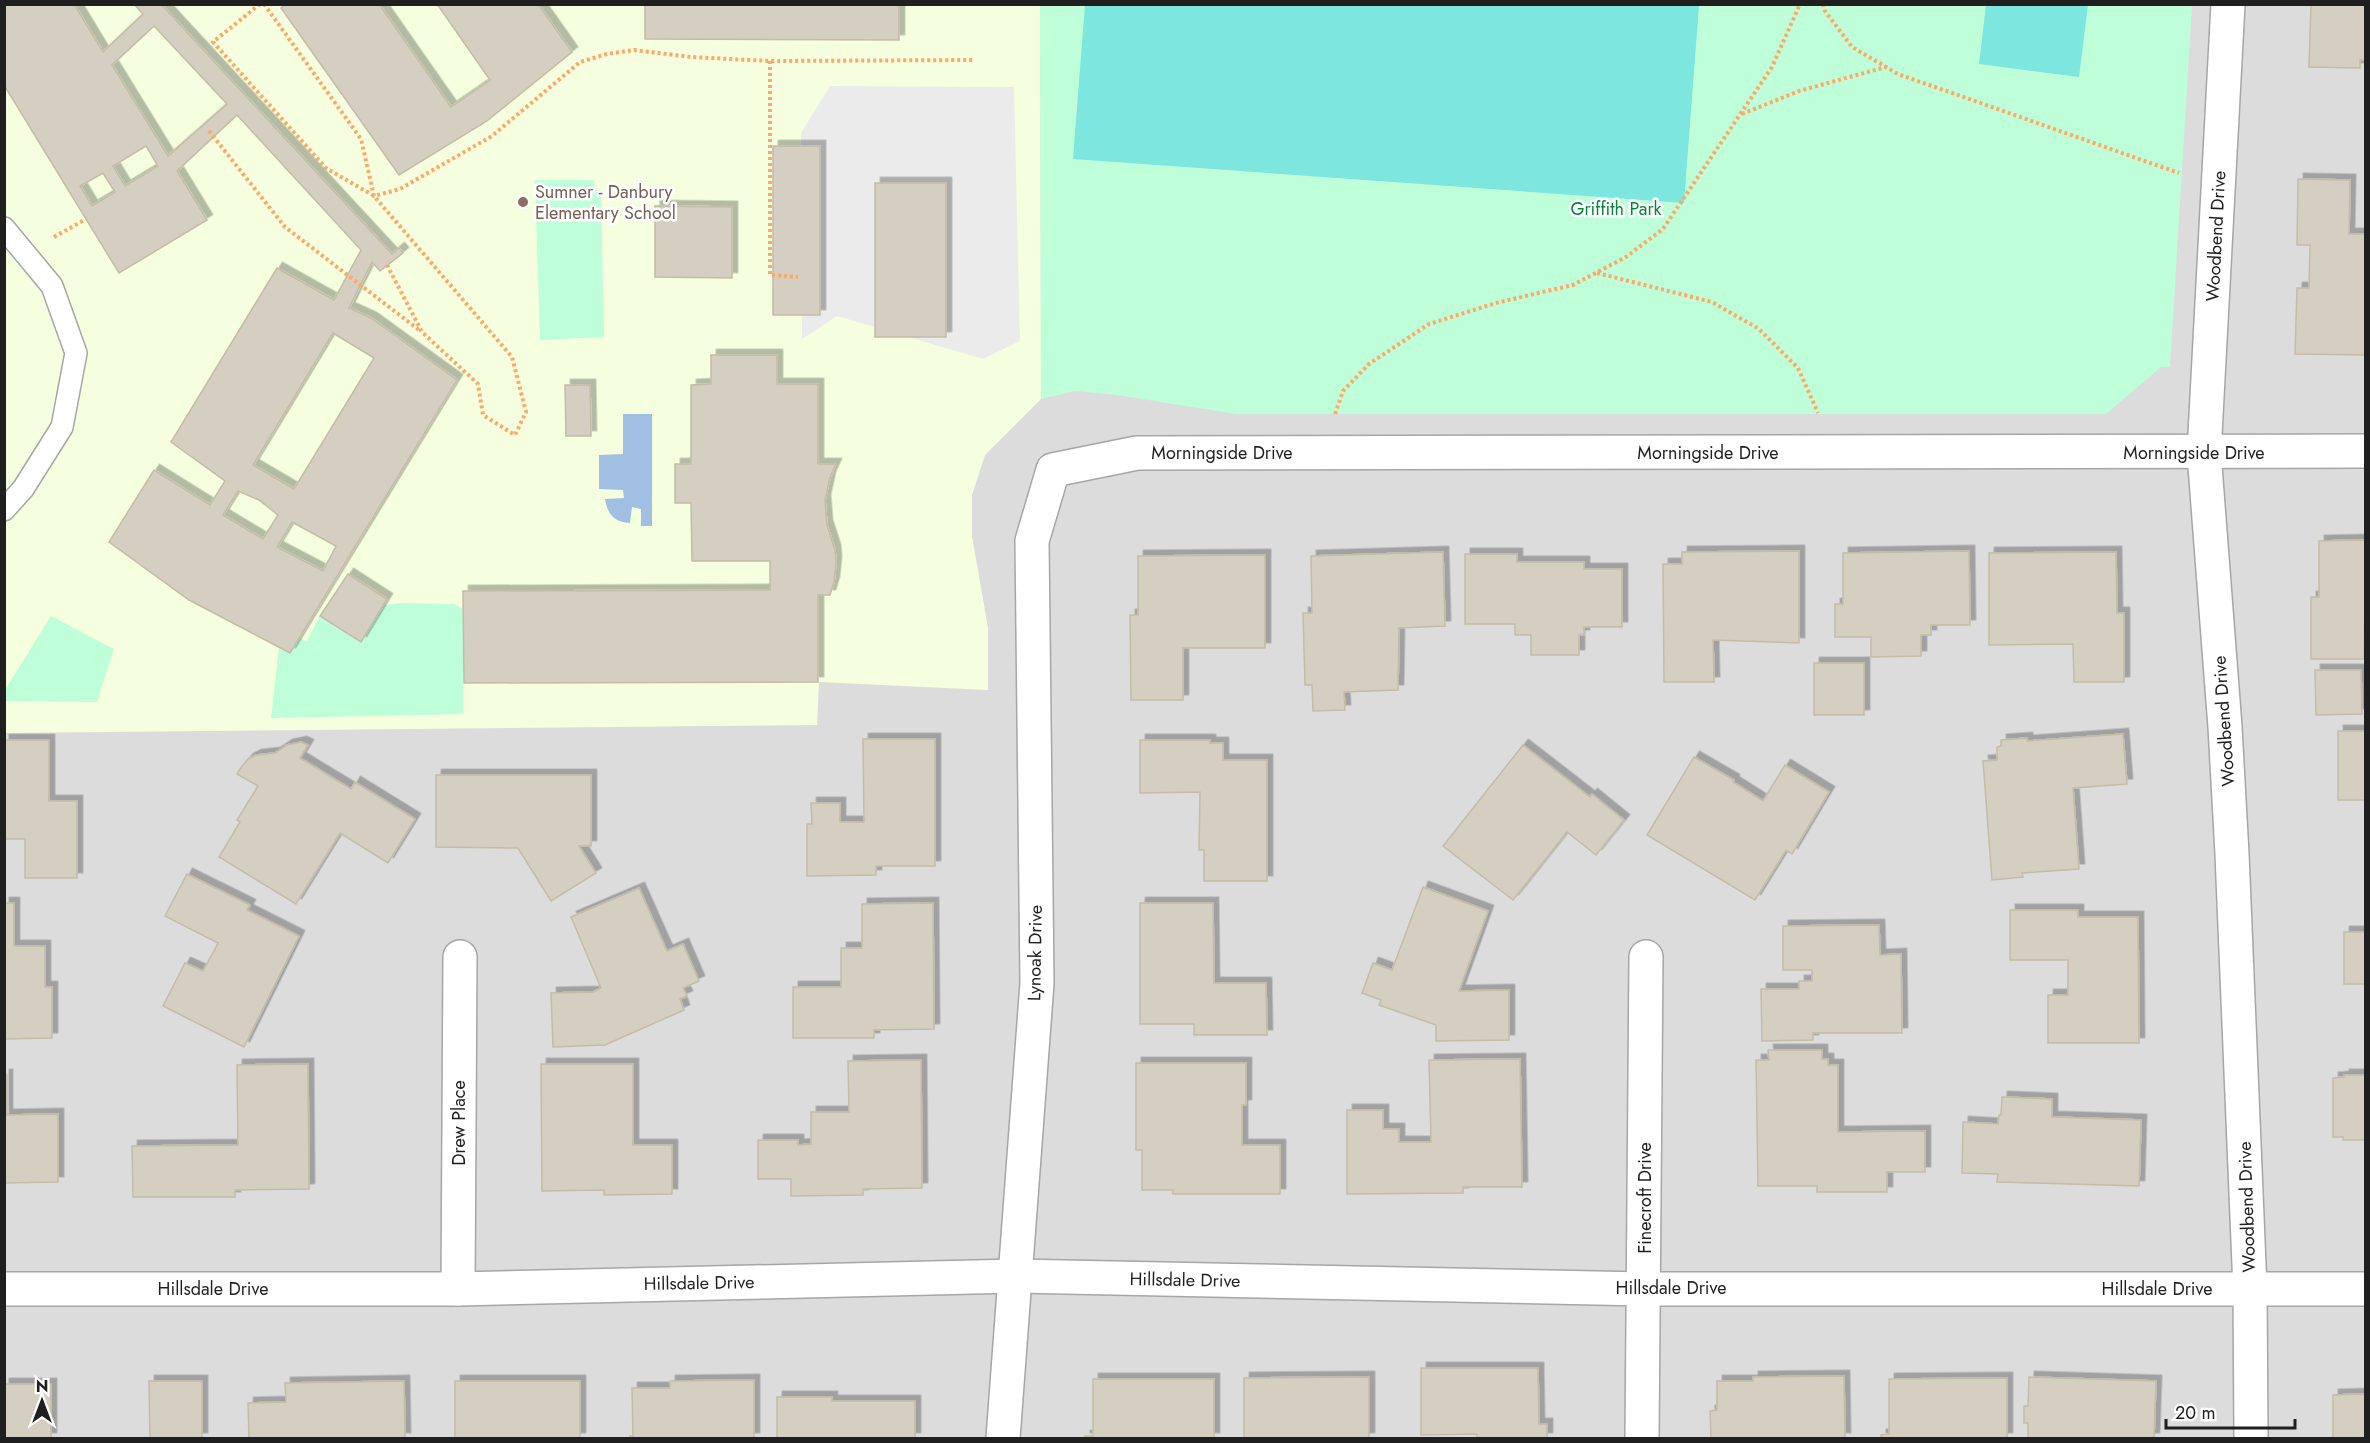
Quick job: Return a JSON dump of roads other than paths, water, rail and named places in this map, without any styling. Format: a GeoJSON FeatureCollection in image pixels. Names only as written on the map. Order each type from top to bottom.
{"type":"FeatureCollection","features":[{"type":"Feature","properties":{"kind":"street","name":"Woodbend Drive"},"geometry":{"type":"LineString","coordinates":[[2228,4],[2204,453],[2226,728],[2250,1289],[2252,1438]]}},
{"type":"Feature","properties":{"kind":"street","name":"Morningside Drive"},"geometry":{"type":"LineString","coordinates":[[1053,470],[1137,453],[2366,452]]}},
{"type":"Feature","properties":{"kind":"street","name":"Lynoak Drive"},"geometry":{"type":"LineString","coordinates":[[1003,1438],[1036,983],[1032,541],[1053,470]]}},
{"type":"Feature","properties":{"kind":"street","name":"Drew Place"},"geometry":{"type":"LineString","coordinates":[[458,1288],[460,957]]}},
{"type":"Feature","properties":{"kind":"street","name":"Finecroft Drive"},"geometry":{"type":"LineString","coordinates":[[1642,1438],[1646,957]]}},
{"type":"Feature","properties":{"kind":"street","name":"Hillsdale Drive"},"geometry":{"type":"LineString","coordinates":[[4,1288],[458,1288],[1016,1276],[1644,1288],[2366,1289]]}},
{"type":"Feature","properties":{"kind":"lane"},"geometry":{"type":"LineString","coordinates":[[4,228],[52,286],[76,353],[62,427],[23,489],[4,510]]}},
{"type":"Feature","properties":{"kind":"place","name":"Sumner - Danbury Elementary School"},"geometry":{"type":"Point","coordinates":[523,202]}},
{"type":"Feature","properties":{"kind":"park label","name":"Griffith Park"},"geometry":{"type":"Point","coordinates":[1616,209]}}]}
